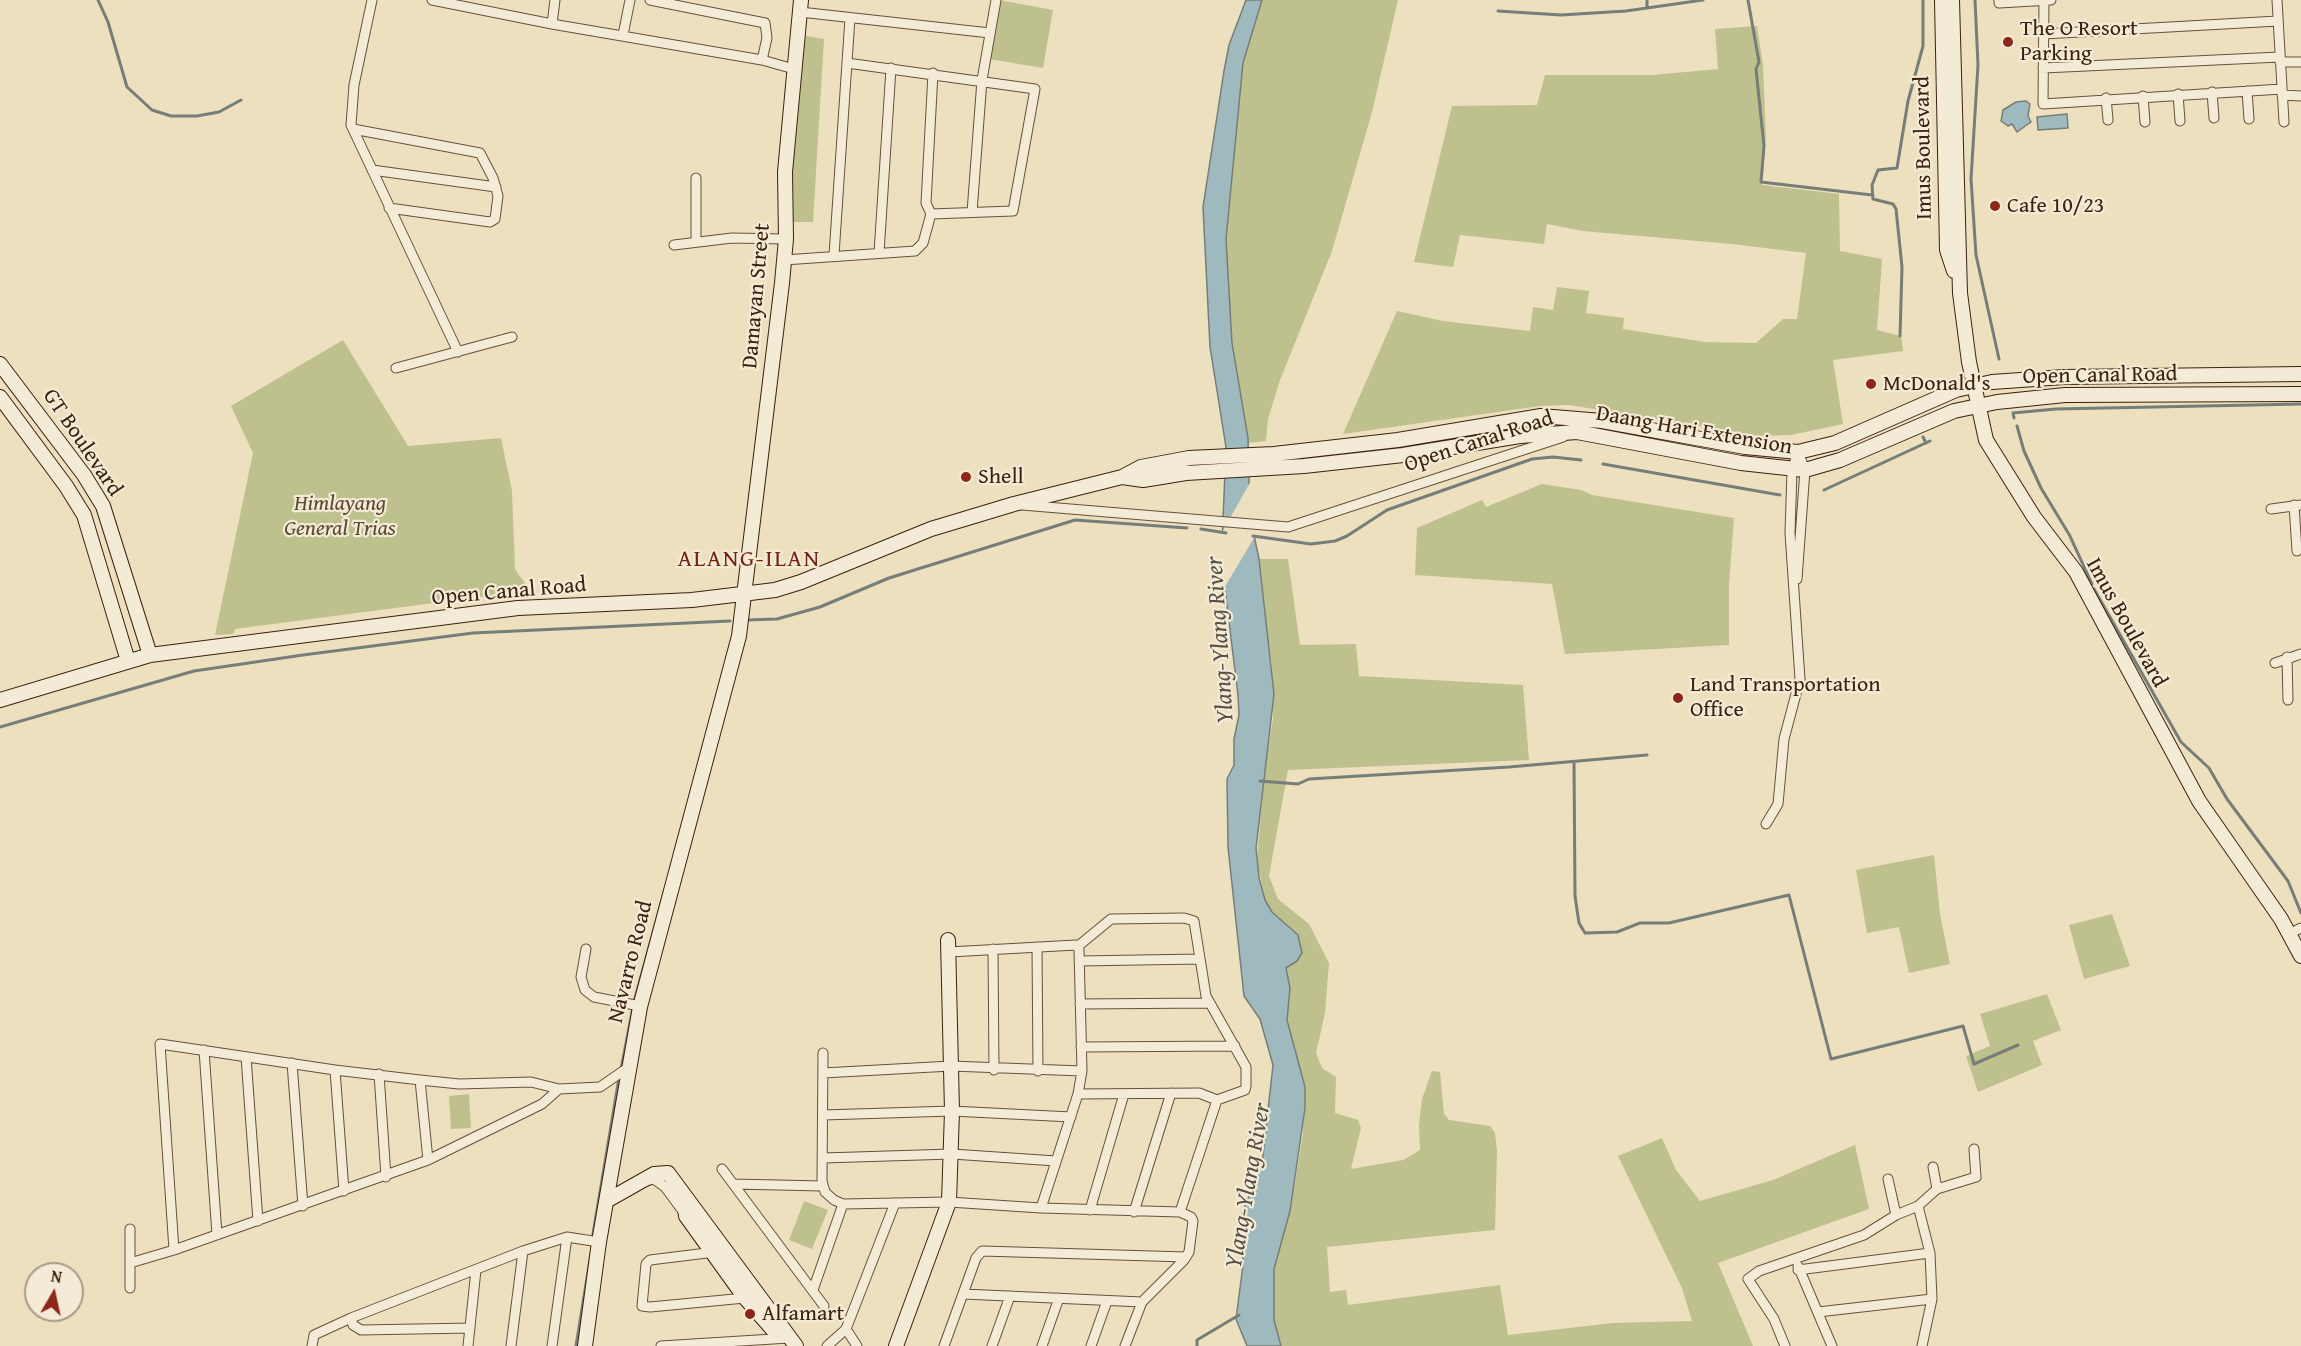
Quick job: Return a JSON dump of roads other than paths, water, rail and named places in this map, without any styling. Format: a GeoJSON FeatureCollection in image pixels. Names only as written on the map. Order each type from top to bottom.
{"type":"FeatureCollection","features":[{"type":"Feature","properties":{"kind":"main road","name":"Imus Boulevard"},"geometry":{"type":"LineString","coordinates":[[1942,0],[1947,250],[1960,293]]}},
{"type":"Feature","properties":{"kind":"main road","name":"Imus Boulevard"},"geometry":{"type":"LineString","coordinates":[[1952,0],[1960,293],[1974,386],[1986,440],[2034,517],[2087,589],[2199,801],[2295,931],[2301,956]]}},
{"type":"Feature","properties":{"kind":"main road","name":"Damayan Street"},"geometry":{"type":"LineString","coordinates":[[744,594],[784,260],[785,172],[801,6]]}},
{"type":"Feature","properties":{"kind":"main road","name":"GT Boulevard"},"geometry":{"type":"LineString","coordinates":[[0,364],[84,475],[103,506],[150,655]]}},
{"type":"Feature","properties":{"kind":"main road","name":"Open Canal Road"},"geometry":{"type":"LineString","coordinates":[[1835,443],[1939,398],[1974,386],[2064,377],[2301,374]]}},
{"type":"Feature","properties":{"kind":"main road","name":"Open Canal Road"},"geometry":{"type":"LineString","coordinates":[[1798,470],[1840,460],[1954,411],[1978,405],[2065,396],[2301,394]]}},
{"type":"Feature","properties":{"kind":"main road","name":"GT Boulevard"},"geometry":{"type":"LineString","coordinates":[[0,397],[66,486],[84,515],[128,661]]}},
{"type":"Feature","properties":{"kind":"main road","name":"Open Canal Road"},"geometry":{"type":"LineString","coordinates":[[0,700],[150,655],[518,608],[678,601],[744,594],[789,586],[931,529],[1014,504],[1122,477],[1141,468],[1209,457],[1274,454],[1398,440],[1541,416],[1602,421],[1745,447],[1798,452]]}},
{"type":"Feature","properties":{"kind":"main road","name":"Open Canal Road"},"geometry":{"type":"LineString","coordinates":[[1122,477],[1143,480],[1210,472],[1275,468],[1403,454],[1520,436],[1576,432]]}},
{"type":"Feature","properties":{"kind":"main road","name":"Daang Hari Extension"},"geometry":{"type":"LineString","coordinates":[[1576,432],[1798,470]]}},
{"type":"Feature","properties":{"kind":"main road","name":"Daang Hari Extension"},"geometry":{"type":"LineString","coordinates":[[1798,452],[1835,443]]}},
{"type":"Feature","properties":{"kind":"main road","name":"Navarro Road"},"geometry":{"type":"LineString","coordinates":[[585,1346],[594,1242],[608,1200],[622,1072],[635,1005],[735,656],[744,594]]}},
{"type":"Feature","properties":{"kind":"main road"},"geometry":{"type":"LineString","coordinates":[[896,1346],[950,1202],[952,1111],[948,946]]}},
{"type":"Feature","properties":{"kind":"main road"},"geometry":{"type":"LineString","coordinates":[[608,1200],[654,1174],[668,1173],[684,1192],[745,1298],[762,1310]]}},
{"type":"Feature","properties":{"kind":"main road"},"geometry":{"type":"LineString","coordinates":[[684,1192],[686,1216],[718,1252],[788,1342]]}},
{"type":"Feature","properties":{"kind":"street"},"geometry":{"type":"LineString","coordinates":[[372,0],[354,85],[350,118],[389,208],[458,351]]}},
{"type":"Feature","properties":{"kind":"street"},"geometry":{"type":"LineString","coordinates":[[432,0],[480,5],[552,24],[762,60],[794,69]]}},
{"type":"Feature","properties":{"kind":"street"},"geometry":{"type":"LineString","coordinates":[[552,24],[555,0]]}},
{"type":"Feature","properties":{"kind":"street"},"geometry":{"type":"LineString","coordinates":[[623,35],[630,0]]}},
{"type":"Feature","properties":{"kind":"street"},"geometry":{"type":"LineString","coordinates":[[650,0],[765,23],[767,38],[762,60]]}},
{"type":"Feature","properties":{"kind":"street"},"geometry":{"type":"LineString","coordinates":[[972,212],[982,80],[996,0]]}},
{"type":"Feature","properties":{"kind":"street"},"geometry":{"type":"LineString","coordinates":[[1999,0],[1999,3],[2051,0]]}},
{"type":"Feature","properties":{"kind":"street"},"geometry":{"type":"LineString","coordinates":[[2044,0],[2043,104],[2247,90],[2282,92],[2301,96]]}},
{"type":"Feature","properties":{"kind":"street"},"geometry":{"type":"LineString","coordinates":[[2277,0],[2284,122]]}},
{"type":"Feature","properties":{"kind":"street"},"geometry":{"type":"LineString","coordinates":[[801,6],[850,18],[990,33]]}},
{"type":"Feature","properties":{"kind":"street"},"geometry":{"type":"LineString","coordinates":[[834,255],[850,18]]}},
{"type":"Feature","properties":{"kind":"street"},"geometry":{"type":"LineString","coordinates":[[2043,34],[2278,21]]}},
{"type":"Feature","properties":{"kind":"street"},"geometry":{"type":"LineString","coordinates":[[2043,68],[2280,59],[2301,62]]}},
{"type":"Feature","properties":{"kind":"street"},"geometry":{"type":"LineString","coordinates":[[847,63],[933,73],[1035,89],[1012,211],[931,214]]}},
{"type":"Feature","properties":{"kind":"street"},"geometry":{"type":"LineString","coordinates":[[879,253],[891,68]]}},
{"type":"Feature","properties":{"kind":"street"},"geometry":{"type":"LineString","coordinates":[[784,260],[915,251],[922,243],[931,214],[926,203],[933,73]]}},
{"type":"Feature","properties":{"kind":"street"},"geometry":{"type":"LineString","coordinates":[[2247,90],[2249,119]]}},
{"type":"Feature","properties":{"kind":"street"},"geometry":{"type":"LineString","coordinates":[[2212,92],[2214,118]]}},
{"type":"Feature","properties":{"kind":"street"},"geometry":{"type":"LineString","coordinates":[[2178,94],[2180,121]]}},
{"type":"Feature","properties":{"kind":"street"},"geometry":{"type":"LineString","coordinates":[[2143,96],[2145,122]]}},
{"type":"Feature","properties":{"kind":"street"},"geometry":{"type":"LineString","coordinates":[[2106,98],[2108,120]]}},
{"type":"Feature","properties":{"kind":"street"},"geometry":{"type":"LineString","coordinates":[[354,129],[480,153],[485,158],[498,196],[495,219],[490,222],[389,208]]}},
{"type":"Feature","properties":{"kind":"street"},"geometry":{"type":"LineString","coordinates":[[372,170],[496,187]]}},
{"type":"Feature","properties":{"kind":"street"},"geometry":{"type":"LineString","coordinates":[[696,178],[696,241]]}},
{"type":"Feature","properties":{"kind":"street"},"geometry":{"type":"LineString","coordinates":[[674,245],[748,237],[786,239]]}},
{"type":"Feature","properties":{"kind":"street"},"geometry":{"type":"LineString","coordinates":[[396,368],[512,337]]}},
{"type":"Feature","properties":{"kind":"street","name":"Open Canal Road"},"geometry":{"type":"LineString","coordinates":[[1014,504],[1274,528],[1312,521],[1576,432]]}},
{"type":"Feature","properties":{"kind":"street"},"geometry":{"type":"LineString","coordinates":[[1766,824],[1778,804],[1784,739],[1800,679],[1794,605],[1798,452]]}},
{"type":"Feature","properties":{"kind":"street"},"geometry":{"type":"LineString","coordinates":[[2271,509],[2297,505],[2297,551]]}},
{"type":"Feature","properties":{"kind":"street"},"geometry":{"type":"LineString","coordinates":[[2276,663],[2287,657],[2301,654]]}},
{"type":"Feature","properties":{"kind":"street"},"geometry":{"type":"LineString","coordinates":[[2287,657],[2288,700]]}},
{"type":"Feature","properties":{"kind":"street"},"geometry":{"type":"LineString","coordinates":[[1077,947],[1111,919],[1184,918],[1194,921],[1208,1003],[1246,1067],[1245,1090],[1217,1100],[1199,1093],[1078,1094]]}},
{"type":"Feature","properties":{"kind":"street"},"geometry":{"type":"LineString","coordinates":[[948,946],[993,949],[1073,944],[1077,947]]}},
{"type":"Feature","properties":{"kind":"street"},"geometry":{"type":"LineString","coordinates":[[1037,947],[1038,1071]]}},
{"type":"Feature","properties":{"kind":"street"},"geometry":{"type":"LineString","coordinates":[[1041,1208],[1078,1094],[1082,1071],[1077,947]]}},
{"type":"Feature","properties":{"kind":"street"},"geometry":{"type":"LineString","coordinates":[[586,949],[581,977],[585,990],[594,997],[635,1005]]}},
{"type":"Feature","properties":{"kind":"street"},"geometry":{"type":"LineString","coordinates":[[993,949],[994,1070]]}},
{"type":"Feature","properties":{"kind":"street"},"geometry":{"type":"LineString","coordinates":[[1079,962],[1200,959]]}},
{"type":"Feature","properties":{"kind":"street"},"geometry":{"type":"LineString","coordinates":[[1080,1004],[1208,1003]]}},
{"type":"Feature","properties":{"kind":"street"},"geometry":{"type":"LineString","coordinates":[[174,1250],[160,1044],[335,1070],[459,1084],[531,1082],[559,1089],[600,1087],[622,1072]]}},
{"type":"Feature","properties":{"kind":"street"},"geometry":{"type":"LineString","coordinates":[[1081,1047],[1234,1046]]}},
{"type":"Feature","properties":{"kind":"street"},"geometry":{"type":"LineString","coordinates":[[204,1050],[217,1235]]}},
{"type":"Feature","properties":{"kind":"street"},"geometry":{"type":"LineString","coordinates":[[823,1053],[822,1186],[829,1197],[843,1204],[950,1202],[1041,1208],[1180,1212],[1188,1215],[1193,1221],[1186,1257],[1142,1302],[1125,1346]]}},
{"type":"Feature","properties":{"kind":"street"},"geometry":{"type":"LineString","coordinates":[[246,1057],[258,1221]]}},
{"type":"Feature","properties":{"kind":"street"},"geometry":{"type":"LineString","coordinates":[[292,1063],[303,1206]]}},
{"type":"Feature","properties":{"kind":"street"},"geometry":{"type":"LineString","coordinates":[[823,1073],[951,1066],[994,1070],[1082,1071]]}},
{"type":"Feature","properties":{"kind":"street"},"geometry":{"type":"LineString","coordinates":[[335,1070],[344,1191]]}},
{"type":"Feature","properties":{"kind":"street"},"geometry":{"type":"LineString","coordinates":[[379,1074],[386,1177]]}},
{"type":"Feature","properties":{"kind":"street"},"geometry":{"type":"LineString","coordinates":[[420,1080],[428,1161]]}},
{"type":"Feature","properties":{"kind":"street"},"geometry":{"type":"LineString","coordinates":[[130,1263],[303,1206],[428,1161],[542,1104],[559,1089]]}},
{"type":"Feature","properties":{"kind":"street"},"geometry":{"type":"LineString","coordinates":[[1090,1210],[1124,1094]]}},
{"type":"Feature","properties":{"kind":"street"},"geometry":{"type":"LineString","coordinates":[[1134,1212],[1171,1094]]}},
{"type":"Feature","properties":{"kind":"street"},"geometry":{"type":"LineString","coordinates":[[1180,1212],[1217,1100]]}},
{"type":"Feature","properties":{"kind":"street"},"geometry":{"type":"LineString","coordinates":[[823,1115],[952,1111],[1071,1117]]}},
{"type":"Feature","properties":{"kind":"street"},"geometry":{"type":"LineString","coordinates":[[1785,1346],[1774,1319],[1748,1279],[1759,1271],[1864,1235],[1896,1215],[1918,1206],[1937,1189],[1976,1177],[1974,1149]]}},
{"type":"Feature","properties":{"kind":"street"},"geometry":{"type":"LineString","coordinates":[[823,1158],[952,1154],[1056,1161]]}},
{"type":"Feature","properties":{"kind":"street"},"geometry":{"type":"LineString","coordinates":[[1933,1167],[1937,1189]]}},
{"type":"Feature","properties":{"kind":"street"},"geometry":{"type":"LineString","coordinates":[[722,1168],[824,1306]]}},
{"type":"Feature","properties":{"kind":"street"},"geometry":{"type":"LineString","coordinates":[[639,1182],[654,1179],[665,1187],[686,1216]]}},
{"type":"Feature","properties":{"kind":"street"},"geometry":{"type":"LineString","coordinates":[[1888,1179],[1896,1215]]}},
{"type":"Feature","properties":{"kind":"street"},"geometry":{"type":"LineString","coordinates":[[733,1184],[822,1186]]}},
{"type":"Feature","properties":{"kind":"street"},"geometry":{"type":"LineString","coordinates":[[827,1346],[846,1329],[895,1203]]}},
{"type":"Feature","properties":{"kind":"street"},"geometry":{"type":"LineString","coordinates":[[813,1290],[843,1204]]}},
{"type":"Feature","properties":{"kind":"street"},"geometry":{"type":"LineString","coordinates":[[1918,1206],[1930,1253],[1932,1299],[1922,1346]]}},
{"type":"Feature","properties":{"kind":"street"},"geometry":{"type":"LineString","coordinates":[[130,1229],[130,1288]]}},
{"type":"Feature","properties":{"kind":"street"},"geometry":{"type":"LineString","coordinates":[[552,1346],[567,1237]]}},
{"type":"Feature","properties":{"kind":"street"},"geometry":{"type":"LineString","coordinates":[[312,1346],[314,1335],[351,1318],[523,1251],[567,1237],[594,1242]]}},
{"type":"Feature","properties":{"kind":"street"},"geometry":{"type":"LineString","coordinates":[[944,1346],[979,1252],[988,1249],[1186,1257]]}},
{"type":"Feature","properties":{"kind":"street"},"geometry":{"type":"LineString","coordinates":[[511,1346],[523,1251]]}},
{"type":"Feature","properties":{"kind":"street"},"geometry":{"type":"LineString","coordinates":[[718,1252],[650,1260],[646,1264],[642,1306],[745,1298]]}},
{"type":"Feature","properties":{"kind":"street"},"geometry":{"type":"LineString","coordinates":[[1798,1270],[1930,1253]]}},
{"type":"Feature","properties":{"kind":"street"},"geometry":{"type":"LineString","coordinates":[[1797,1257],[1798,1270],[1832,1346]]}},
{"type":"Feature","properties":{"kind":"street"},"geometry":{"type":"LineString","coordinates":[[468,1346],[476,1270]]}},
{"type":"Feature","properties":{"kind":"street"},"geometry":{"type":"LineString","coordinates":[[963,1293],[1142,1302]]}},
{"type":"Feature","properties":{"kind":"street"},"geometry":{"type":"LineString","coordinates":[[993,1346],[1010,1296]]}},
{"type":"Feature","properties":{"kind":"street"},"geometry":{"type":"LineString","coordinates":[[1042,1346],[1059,1298]]}},
{"type":"Feature","properties":{"kind":"street"},"geometry":{"type":"LineString","coordinates":[[1818,1312],[1932,1299]]}},
{"type":"Feature","properties":{"kind":"street"},"geometry":{"type":"LineString","coordinates":[[1091,1346],[1107,1300]]}},
{"type":"Feature","properties":{"kind":"street"},"geometry":{"type":"LineString","coordinates":[[351,1318],[353,1325],[361,1330],[470,1328]]}},
{"type":"Feature","properties":{"kind":"street"},"geometry":{"type":"LineString","coordinates":[[846,1329],[857,1346]]}},
{"type":"Feature","properties":{"kind":"street"},"geometry":{"type":"LineString","coordinates":[[661,1346],[788,1342]]}},
{"type":"Feature","properties":{"kind":"water"},"geometry":{"type":"Polygon","coordinates":[[[1246,0],[1262,0],[1243,63],[1226,239],[1232,343],[1248,438],[1250,516],[1259,559],[1274,694],[1256,848],[1259,878],[1265,900],[1272,912],[1298,935],[1302,953],[1297,961],[1286,968],[1290,988],[1287,1020],[1305,1087],[1305,1108],[1290,1211],[1274,1269],[1274,1320],[1281,1346],[1247,1346],[1236,1319],[1243,1265],[1240,1218],[1262,1164],[1273,1065],[1260,1019],[1244,996],[1228,847],[1227,779],[1234,765],[1234,739],[1239,715],[1222,544],[1226,447],[1210,347],[1203,207],[1229,45],[1246,0]]]}},
{"type":"Feature","properties":{"kind":"water"},"geometry":{"type":"Polygon","coordinates":[[[2026,101],[2030,104],[2028,116],[2031,122],[2017,132],[2012,124],[2008,126],[2001,121],[2003,110],[2016,102],[2026,101]]]}},
{"type":"Feature","properties":{"kind":"water"},"geometry":{"type":"Polygon","coordinates":[[[2067,114],[2068,128],[2038,130],[2037,117],[2067,114]]]}},
{"type":"Feature","properties":{"kind":"waterway"},"geometry":{"type":"LineString","coordinates":[[98,0],[108,22],[127,87],[152,110],[171,116],[197,116],[219,112],[241,100]]}},
{"type":"Feature","properties":{"kind":"waterway"},"geometry":{"type":"LineString","coordinates":[[1647,0],[1647,7]]}},
{"type":"Feature","properties":{"kind":"waterway"},"geometry":{"type":"LineString","coordinates":[[1498,11],[1561,15],[1626,11],[1703,0]]}},
{"type":"Feature","properties":{"kind":"waterway"},"geometry":{"type":"LineString","coordinates":[[1748,0],[1759,62],[1756,69],[1764,146],[1761,182],[1872,195]]}},
{"type":"Feature","properties":{"kind":"waterway"},"geometry":{"type":"LineString","coordinates":[[1900,336],[1902,267],[1896,209],[1893,204],[1873,199],[1872,185],[1878,170],[1897,168],[1908,101],[1923,46],[1923,0]]}},
{"type":"Feature","properties":{"kind":"waterway"},"geometry":{"type":"LineString","coordinates":[[1975,0],[1978,65],[1971,179],[1976,255],[1999,359]]}},
{"type":"Feature","properties":{"kind":"waterway"},"geometry":{"type":"LineString","coordinates":[[2014,418],[2013,413],[2056,409],[2301,404]]}},
{"type":"Feature","properties":{"kind":"waterway"},"geometry":{"type":"LineString","coordinates":[[2017,426],[2024,451],[2041,488],[2070,536],[2092,584]]}},
{"type":"Feature","properties":{"kind":"waterway"},"geometry":{"type":"LineString","coordinates":[[1923,437],[1926,443]]}},
{"type":"Feature","properties":{"kind":"waterway"},"geometry":{"type":"LineString","coordinates":[[1824,490],[1930,441]]}},
{"type":"Feature","properties":{"kind":"waterway"},"geometry":{"type":"LineString","coordinates":[[1253,536],[1311,544],[1335,541],[1347,536],[1387,510],[1532,459],[1553,457],[1581,460]]}},
{"type":"Feature","properties":{"kind":"waterway"},"geometry":{"type":"LineString","coordinates":[[1603,464],[1780,495]]}},
{"type":"Feature","properties":{"kind":"waterway"},"geometry":{"type":"LineString","coordinates":[[747,620],[777,619],[820,607],[889,578],[1075,520],[1187,528]]}},
{"type":"Feature","properties":{"kind":"waterway"},"geometry":{"type":"LineString","coordinates":[[1201,529],[1226,533]]}},
{"type":"Feature","properties":{"kind":"waterway"},"geometry":{"type":"LineString","coordinates":[[2094,589],[2181,742],[2209,768],[2227,799],[2288,881],[2301,913]]}},
{"type":"Feature","properties":{"kind":"waterway"},"geometry":{"type":"LineString","coordinates":[[0,727],[194,671],[303,655],[473,633],[730,621]]}},
{"type":"Feature","properties":{"kind":"waterway"},"geometry":{"type":"LineString","coordinates":[[1260,781],[1298,784],[1309,779],[1509,767],[1647,755]]}},
{"type":"Feature","properties":{"kind":"waterway"},"geometry":{"type":"LineString","coordinates":[[1574,762],[1575,896],[1579,923],[1585,933],[1617,932],[1640,923],[1669,923],[1789,895],[1831,1059],[1963,1026],[1974,1064],[2018,1045]]}},
{"type":"Feature","properties":{"kind":"waterway"},"geometry":{"type":"LineString","coordinates":[[621,1069],[634,1002],[665,889]]}},
{"type":"Feature","properties":{"kind":"waterway"},"geometry":{"type":"LineString","coordinates":[[592,1240],[619,1078]]}},
{"type":"Feature","properties":{"kind":"waterway"},"geometry":{"type":"LineString","coordinates":[[576,1346],[591,1253]]}},
{"type":"Feature","properties":{"kind":"waterway"},"geometry":{"type":"LineString","coordinates":[[1197,1346],[1197,1340],[1239,1315]]}},
{"type":"Feature","properties":{"kind":"place","name":"The O Resort Parking"},"geometry":{"type":"Point","coordinates":[2008,42]}},
{"type":"Feature","properties":{"kind":"place","name":"Cafe 10/23"},"geometry":{"type":"Point","coordinates":[1995,206]}},
{"type":"Feature","properties":{"kind":"place","name":"McDonald's"},"geometry":{"type":"Point","coordinates":[1871,384]}},
{"type":"Feature","properties":{"kind":"place","name":"Shell"},"geometry":{"type":"Point","coordinates":[966,477]}},
{"type":"Feature","properties":{"kind":"place","name":"Land Transportation Office"},"geometry":{"type":"Point","coordinates":[1678,698]}},
{"type":"Feature","properties":{"kind":"place","name":"Alfamart"},"geometry":{"type":"Point","coordinates":[750,1314]}},
{"type":"Feature","properties":{"kind":"district","name":"ALANG-ILAN"},"geometry":{"type":"Point","coordinates":[749,560]}},
{"type":"Feature","properties":{"kind":"park label","name":"Himlayang General Trias"},"geometry":{"type":"Point","coordinates":[340,516]}},
{"type":"Feature","properties":{"kind":"water label","name":"Ylang-Ylang River"},"geometry":{"type":"Point","coordinates":[1221,640]}},
{"type":"Feature","properties":{"kind":"water label","name":"Ylang-Ylang River"},"geometry":{"type":"Point","coordinates":[1249,1186]}}]}
